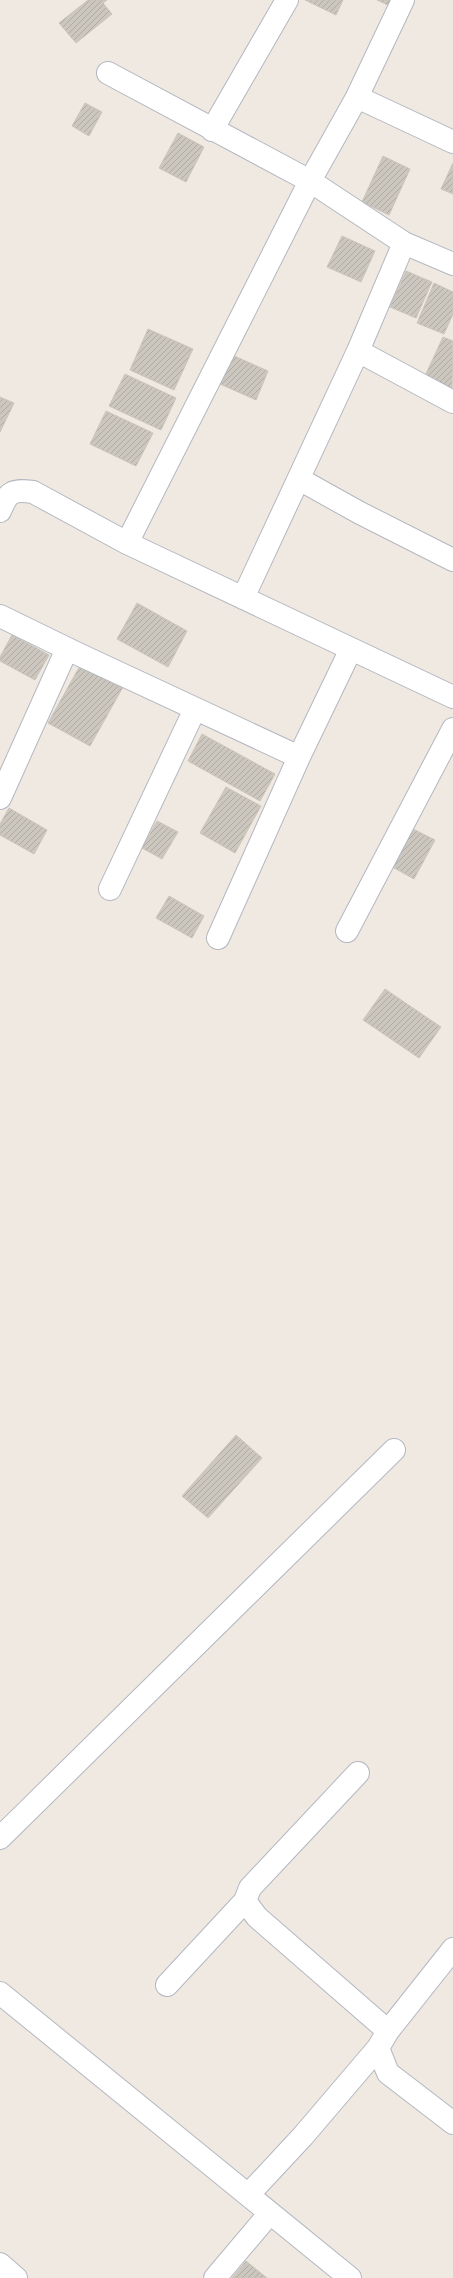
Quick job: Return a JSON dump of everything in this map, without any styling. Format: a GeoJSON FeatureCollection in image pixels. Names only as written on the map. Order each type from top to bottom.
{"type":"FeatureCollection","features":[{"type":"Feature","properties":{"kind":"street"},"geometry":{"type":"LineString","coordinates":[[212,130],[287,0]]}},
{"type":"Feature","properties":{"kind":"street"},"geometry":{"type":"LineString","coordinates":[[128,543],[310,181],[358,97],[403,0]]}},
{"type":"Feature","properties":{"kind":"street"},"geometry":{"type":"LineString","coordinates":[[108,74],[310,181],[404,243],[453,264]]}},
{"type":"Feature","properties":{"kind":"street"},"geometry":{"type":"LineString","coordinates":[[358,97],[453,142]]}},
{"type":"Feature","properties":{"kind":"street"},"geometry":{"type":"LineString","coordinates":[[243,598],[358,351],[404,243]]}},
{"type":"Feature","properties":{"kind":"street"},"geometry":{"type":"LineString","coordinates":[[358,351],[453,402]]}},
{"type":"Feature","properties":{"kind":"street"},"geometry":{"type":"LineString","coordinates":[[299,479],[360,513],[453,560]]}},
{"type":"Feature","properties":{"kind":"street"},"geometry":{"type":"LineString","coordinates":[[0,511],[6,497],[18,490],[33,492],[128,543],[453,697]]}},
{"type":"Feature","properties":{"kind":"street"},"geometry":{"type":"LineString","coordinates":[[0,616],[67,649],[299,757]]}},
{"type":"Feature","properties":{"kind":"street"},"geometry":{"type":"LineString","coordinates":[[0,798],[67,649]]}},
{"type":"Feature","properties":{"kind":"street"},"geometry":{"type":"LineString","coordinates":[[218,938],[299,757],[351,649]]}},
{"type":"Feature","properties":{"kind":"street"},"geometry":{"type":"LineString","coordinates":[[110,890],[195,709]]}},
{"type":"Feature","properties":{"kind":"street"},"geometry":{"type":"LineString","coordinates":[[347,931],[453,729]]}},
{"type":"Feature","properties":{"kind":"street"},"geometry":{"type":"LineString","coordinates":[[0,1838],[394,1450]]}},
{"type":"Feature","properties":{"kind":"street"},"geometry":{"type":"LineString","coordinates":[[167,1985],[246,1901],[250,1888],[358,1773]]}},
{"type":"Feature","properties":{"kind":"street"},"geometry":{"type":"LineString","coordinates":[[246,1901],[257,1917],[383,2040],[388,2073],[453,2123]]}},
{"type":"Feature","properties":{"kind":"street"},"geometry":{"type":"LineString","coordinates":[[248,2195],[303,2136],[383,2040],[453,1949]]}},
{"type":"Feature","properties":{"kind":"street"},"geometry":{"type":"LineString","coordinates":[[0,1993],[350,2278]]}},
{"type":"Feature","properties":{"kind":"street"},"geometry":{"type":"LineString","coordinates":[[215,2278],[270,2213]]}},
{"type":"Feature","properties":{"kind":"street"},"geometry":{"type":"LineString","coordinates":[[0,2264],[16,2278]]}},
{"type":"Feature","properties":{"kind":"building"},"geometry":{"type":"Polygon","coordinates":[[[88,0],[107,0],[103,3],[112,14],[76,43],[59,23],[88,0]]]}},
{"type":"Feature","properties":{"kind":"building"},"geometry":{"type":"Polygon","coordinates":[[[305,0],[343,0],[336,15],[305,0]]]}},
{"type":"Feature","properties":{"kind":"building"},"geometry":{"type":"Polygon","coordinates":[[[377,0],[396,0],[392,7],[377,0]]]}},
{"type":"Feature","properties":{"kind":"building"},"geometry":{"type":"Polygon","coordinates":[[[85,103],[102,112],[89,136],[72,126],[85,103]]]}},
{"type":"Feature","properties":{"kind":"building"},"geometry":{"type":"Polygon","coordinates":[[[178,133],[204,147],[186,182],[159,168],[178,133]]]}},
{"type":"Feature","properties":{"kind":"building"},"geometry":{"type":"Polygon","coordinates":[[[383,156],[410,169],[389,215],[362,202],[383,156]]]}},
{"type":"Feature","properties":{"kind":"building"},"geometry":{"type":"Polygon","coordinates":[[[453,163],[453,194],[441,189],[453,163]]]}},
{"type":"Feature","properties":{"kind":"building"},"geometry":{"type":"Polygon","coordinates":[[[342,236],[375,251],[361,282],[327,267],[342,236]]]}},
{"type":"Feature","properties":{"kind":"building"},"geometry":{"type":"Polygon","coordinates":[[[406,271],[432,282],[416,318],[390,307],[406,271]]]}},
{"type":"Feature","properties":{"kind":"building"},"geometry":{"type":"Polygon","coordinates":[[[434,283],[453,292],[453,314],[444,334],[417,323],[434,283]]]}},
{"type":"Feature","properties":{"kind":"building"},"geometry":{"type":"Polygon","coordinates":[[[148,329],[193,349],[174,390],[130,370],[148,329]]]}},
{"type":"Feature","properties":{"kind":"building"},"geometry":{"type":"Polygon","coordinates":[[[443,337],[453,341],[452,389],[425,376],[443,337]]]}},
{"type":"Feature","properties":{"kind":"building"},"geometry":{"type":"Polygon","coordinates":[[[232,355],[268,371],[256,400],[220,384],[232,355]]]}},
{"type":"Feature","properties":{"kind":"building"},"geometry":{"type":"Polygon","coordinates":[[[125,374],[176,398],[161,430],[109,406],[125,374]]]}},
{"type":"Feature","properties":{"kind":"building"},"geometry":{"type":"Polygon","coordinates":[[[0,397],[14,403],[0,432],[0,397]]]}},
{"type":"Feature","properties":{"kind":"building"},"geometry":{"type":"Polygon","coordinates":[[[106,411],[153,433],[136,466],[90,444],[106,411]]]}},
{"type":"Feature","properties":{"kind":"building"},"geometry":{"type":"Polygon","coordinates":[[[137,603],[187,631],[168,667],[117,639],[137,603]]]}},
{"type":"Feature","properties":{"kind":"building"},"geometry":{"type":"Polygon","coordinates":[[[12,635],[49,655],[35,680],[0,661],[0,657],[12,635]]]}},
{"type":"Feature","properties":{"kind":"building"},"geometry":{"type":"Polygon","coordinates":[[[81,664],[123,687],[90,746],[48,723],[81,664]]]}},
{"type":"Feature","properties":{"kind":"building"},"geometry":{"type":"Polygon","coordinates":[[[202,734],[275,774],[260,801],[188,761],[202,734]]]}},
{"type":"Feature","properties":{"kind":"building"},"geometry":{"type":"Polygon","coordinates":[[[226,787],[261,806],[235,853],[200,833],[226,787]]]}},
{"type":"Feature","properties":{"kind":"building"},"geometry":{"type":"Polygon","coordinates":[[[9,808],[47,830],[34,854],[0,835],[0,824],[9,808]]]}},
{"type":"Feature","properties":{"kind":"building"},"geometry":{"type":"Polygon","coordinates":[[[157,821],[178,832],[162,859],[142,848],[157,821]]]}},
{"type":"Feature","properties":{"kind":"building"},"geometry":{"type":"Polygon","coordinates":[[[407,826],[435,840],[414,879],[387,864],[407,826]]]}},
{"type":"Feature","properties":{"kind":"building"},"geometry":{"type":"Polygon","coordinates":[[[169,896],[204,916],[192,938],[156,918],[169,896]]]}},
{"type":"Feature","properties":{"kind":"building"},"geometry":{"type":"Polygon","coordinates":[[[385,989],[441,1027],[419,1058],[363,1020],[385,989]]]}},
{"type":"Feature","properties":{"kind":"building"},"geometry":{"type":"Polygon","coordinates":[[[236,1435],[262,1458],[208,1518],[182,1496],[236,1435]]]}},
{"type":"Feature","properties":{"kind":"building"},"geometry":{"type":"Polygon","coordinates":[[[246,2261],[267,2278],[232,2278],[246,2261]]]}}]}
